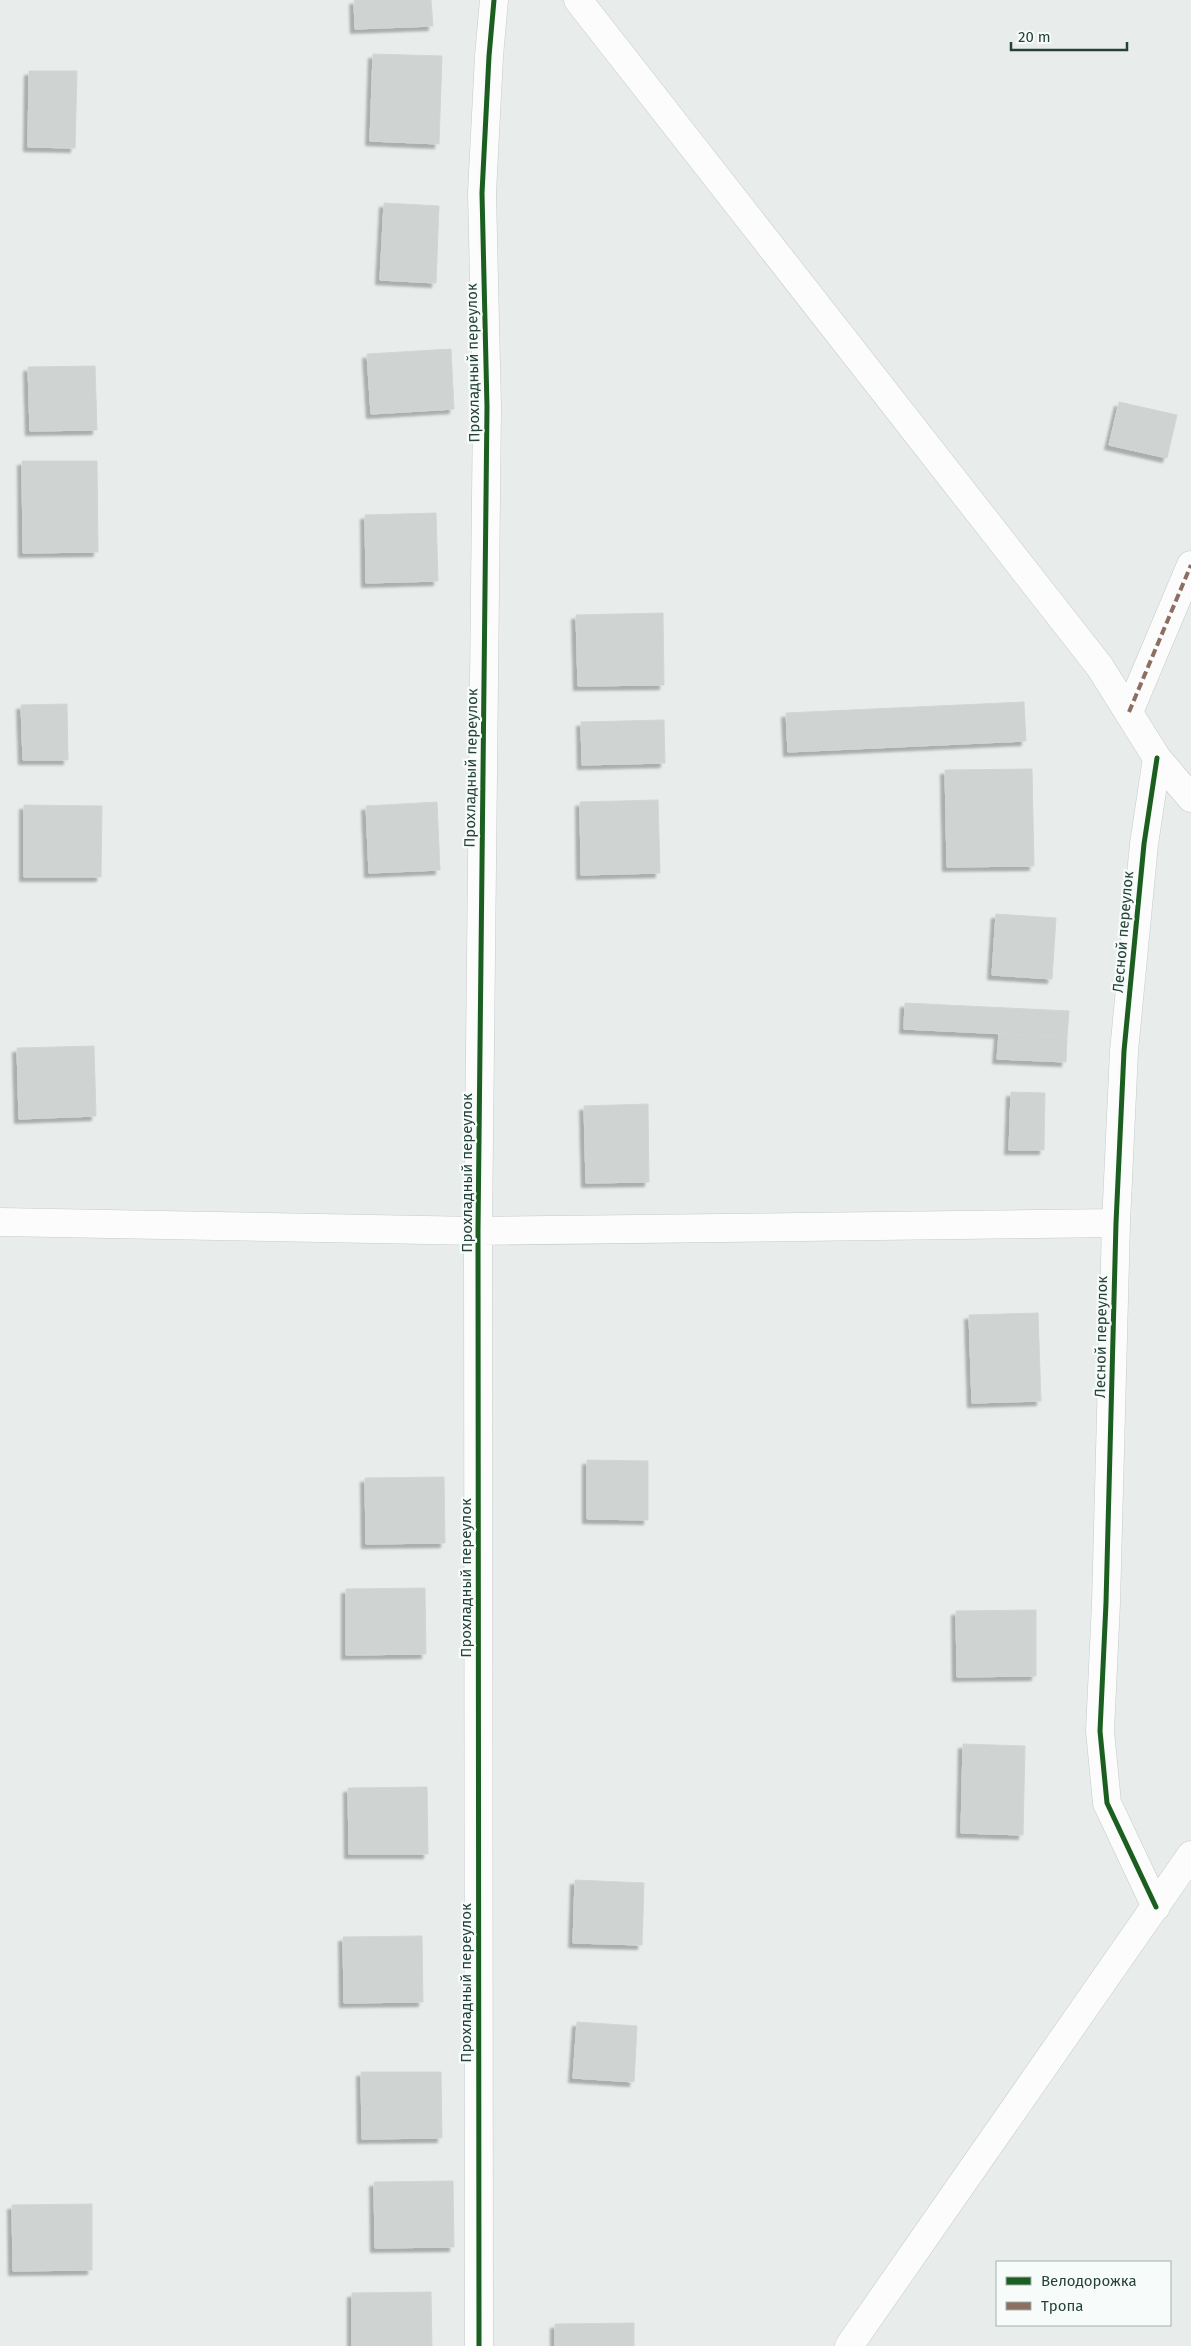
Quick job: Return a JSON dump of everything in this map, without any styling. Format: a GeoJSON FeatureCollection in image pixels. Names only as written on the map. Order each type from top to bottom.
{"type":"FeatureCollection","features":[{"type":"Feature","properties":{"kind":"street","name":"Прохладный переулок"},"geometry":{"type":"LineString","coordinates":[[479,2346],[478,1231],[487,417],[482,193],[489,56],[494,0]]}},
{"type":"Feature","properties":{"kind":"street"},"geometry":{"type":"LineString","coordinates":[[578,0],[1100,667],[1157,758],[1191,798]]}},
{"type":"Feature","properties":{"kind":"street"},"geometry":{"type":"LineString","coordinates":[[1129,712],[1191,565]]}},
{"type":"Feature","properties":{"kind":"street","name":"Лесной переулок"},"geometry":{"type":"LineString","coordinates":[[1156,1907],[1107,1803],[1100,1731],[1106,1603],[1116,1223],[1124,1051],[1144,844],[1157,758]]}},
{"type":"Feature","properties":{"kind":"street"},"geometry":{"type":"LineString","coordinates":[[0,1222],[478,1231],[1116,1223]]}},
{"type":"Feature","properties":{"kind":"street"},"geometry":{"type":"LineString","coordinates":[[849,2346],[1191,1855]]}},
{"type":"Feature","properties":{"kind":"building"},"geometry":{"type":"Polygon","coordinates":[[[354,0],[431,0],[433,26],[355,29],[354,0]]]}},
{"type":"Feature","properties":{"kind":"building"},"geometry":{"type":"Polygon","coordinates":[[[373,54],[442,56],[439,144],[370,141],[373,54]]]}},
{"type":"Feature","properties":{"kind":"building"},"geometry":{"type":"Polygon","coordinates":[[[29,71],[77,71],[75,148],[28,147],[29,71]]]}},
{"type":"Feature","properties":{"kind":"building"},"geometry":{"type":"Polygon","coordinates":[[[384,203],[439,206],[436,283],[380,280],[384,203]]]}},
{"type":"Feature","properties":{"kind":"building"},"geometry":{"type":"Polygon","coordinates":[[[451,349],[454,409],[371,414],[367,354],[451,349]]]}},
{"type":"Feature","properties":{"kind":"building"},"geometry":{"type":"Polygon","coordinates":[[[95,366],[97,430],[30,431],[28,367],[95,366]]]}},
{"type":"Feature","properties":{"kind":"building"},"geometry":{"type":"Polygon","coordinates":[[[1119,402],[1177,415],[1167,458],[1109,445],[1119,402]]]}},
{"type":"Feature","properties":{"kind":"building"},"geometry":{"type":"Polygon","coordinates":[[[22,461],[97,461],[98,552],[23,553],[22,461]]]}},
{"type":"Feature","properties":{"kind":"building"},"geometry":{"type":"Polygon","coordinates":[[[436,513],[438,581],[366,583],[365,515],[436,513]]]}},
{"type":"Feature","properties":{"kind":"building"},"geometry":{"type":"Polygon","coordinates":[[[663,613],[664,685],[578,686],[576,615],[663,613]]]}},
{"type":"Feature","properties":{"kind":"building"},"geometry":{"type":"Polygon","coordinates":[[[1024,702],[1026,741],[788,752],[786,713],[1024,702]]]}},
{"type":"Feature","properties":{"kind":"building"},"geometry":{"type":"Polygon","coordinates":[[[67,704],[68,760],[23,760],[21,705],[67,704]]]}},
{"type":"Feature","properties":{"kind":"building"},"geometry":{"type":"Polygon","coordinates":[[[664,720],[665,763],[582,765],[581,722],[664,720]]]}},
{"type":"Feature","properties":{"kind":"building"},"geometry":{"type":"Polygon","coordinates":[[[1032,769],[1034,866],[947,867],[945,770],[1032,769]]]}},
{"type":"Feature","properties":{"kind":"building"},"geometry":{"type":"Polygon","coordinates":[[[658,800],[660,873],[581,875],[580,802],[658,800]]]}},
{"type":"Feature","properties":{"kind":"building"},"geometry":{"type":"Polygon","coordinates":[[[437,802],[440,870],[369,873],[366,806],[437,802]]]}},
{"type":"Feature","properties":{"kind":"building"},"geometry":{"type":"Polygon","coordinates":[[[24,805],[102,806],[101,877],[24,877],[24,805]]]}},
{"type":"Feature","properties":{"kind":"building"},"geometry":{"type":"Polygon","coordinates":[[[996,914],[1056,918],[1052,979],[992,975],[996,914]]]}},
{"type":"Feature","properties":{"kind":"building"},"geometry":{"type":"Polygon","coordinates":[[[905,1003],[1069,1011],[1067,1037],[904,1029],[905,1003]]]}},
{"type":"Feature","properties":{"kind":"building"},"geometry":{"type":"Polygon","coordinates":[[[999,1034],[1067,1037],[1066,1062],[997,1059],[999,1034]]]}},
{"type":"Feature","properties":{"kind":"building"},"geometry":{"type":"Polygon","coordinates":[[[94,1046],[96,1116],[19,1119],[17,1048],[94,1046]]]}},
{"type":"Feature","properties":{"kind":"building"},"geometry":{"type":"Polygon","coordinates":[[[1011,1092],[1045,1093],[1044,1150],[1009,1150],[1011,1092]]]}},
{"type":"Feature","properties":{"kind":"building"},"geometry":{"type":"Polygon","coordinates":[[[648,1104],[649,1182],[586,1183],[584,1106],[648,1104]]]}},
{"type":"Feature","properties":{"kind":"building"},"geometry":{"type":"Polygon","coordinates":[[[1038,1313],[1041,1401],[972,1403],[969,1315],[1038,1313]]]}},
{"type":"Feature","properties":{"kind":"building"},"geometry":{"type":"Polygon","coordinates":[[[587,1460],[648,1461],[648,1520],[587,1519],[587,1460]]]}},
{"type":"Feature","properties":{"kind":"building"},"geometry":{"type":"Polygon","coordinates":[[[444,1477],[445,1543],[366,1544],[365,1478],[444,1477]]]}},
{"type":"Feature","properties":{"kind":"building"},"geometry":{"type":"Polygon","coordinates":[[[425,1588],[426,1654],[346,1655],[346,1589],[425,1588]]]}},
{"type":"Feature","properties":{"kind":"building"},"geometry":{"type":"Polygon","coordinates":[[[1036,1610],[1036,1676],[957,1677],[956,1611],[1036,1610]]]}},
{"type":"Feature","properties":{"kind":"building"},"geometry":{"type":"Polygon","coordinates":[[[963,1744],[1025,1746],[1023,1835],[961,1833],[963,1744]]]}},
{"type":"Feature","properties":{"kind":"building"},"geometry":{"type":"Polygon","coordinates":[[[427,1787],[428,1854],[349,1854],[348,1788],[427,1787]]]}},
{"type":"Feature","properties":{"kind":"building"},"geometry":{"type":"Polygon","coordinates":[[[575,1880],[644,1883],[642,1945],[573,1943],[575,1880]]]}},
{"type":"Feature","properties":{"kind":"building"},"geometry":{"type":"Polygon","coordinates":[[[422,1936],[423,2002],[344,2003],[343,1937],[422,1936]]]}},
{"type":"Feature","properties":{"kind":"building"},"geometry":{"type":"Polygon","coordinates":[[[577,2022],[637,2026],[634,2082],[573,2078],[577,2022]]]}},
{"type":"Feature","properties":{"kind":"building"},"geometry":{"type":"Polygon","coordinates":[[[361,2072],[441,2072],[442,2138],[362,2139],[361,2072]]]}},
{"type":"Feature","properties":{"kind":"building"},"geometry":{"type":"Polygon","coordinates":[[[453,2181],[454,2247],[375,2248],[374,2182],[453,2181]]]}},
{"type":"Feature","properties":{"kind":"building"},"geometry":{"type":"Polygon","coordinates":[[[92,2204],[92,2270],[13,2271],[12,2205],[92,2204]]]}},
{"type":"Feature","properties":{"kind":"building"},"geometry":{"type":"Polygon","coordinates":[[[431,2292],[432,2346],[352,2346],[352,2293],[431,2292]]]}},
{"type":"Feature","properties":{"kind":"building"},"geometry":{"type":"Polygon","coordinates":[[[634,2323],[634,2346],[555,2346],[555,2324],[634,2323]]]}},
{"type":"Feature","properties":{"kind":"marked path"},"geometry":{"type":"LineString","coordinates":[[1129,712],[1191,565]]}},
{"type":"Feature","properties":{"kind":"cycle path"},"geometry":{"type":"LineString","coordinates":[[479,2346],[478,1231],[487,407],[482,193],[489,56],[494,0]]}},
{"type":"Feature","properties":{"kind":"cycle path"},"geometry":{"type":"LineString","coordinates":[[1156,1907],[1107,1803],[1100,1731],[1106,1603],[1116,1223],[1124,1051],[1144,844],[1157,758]]}}]}
